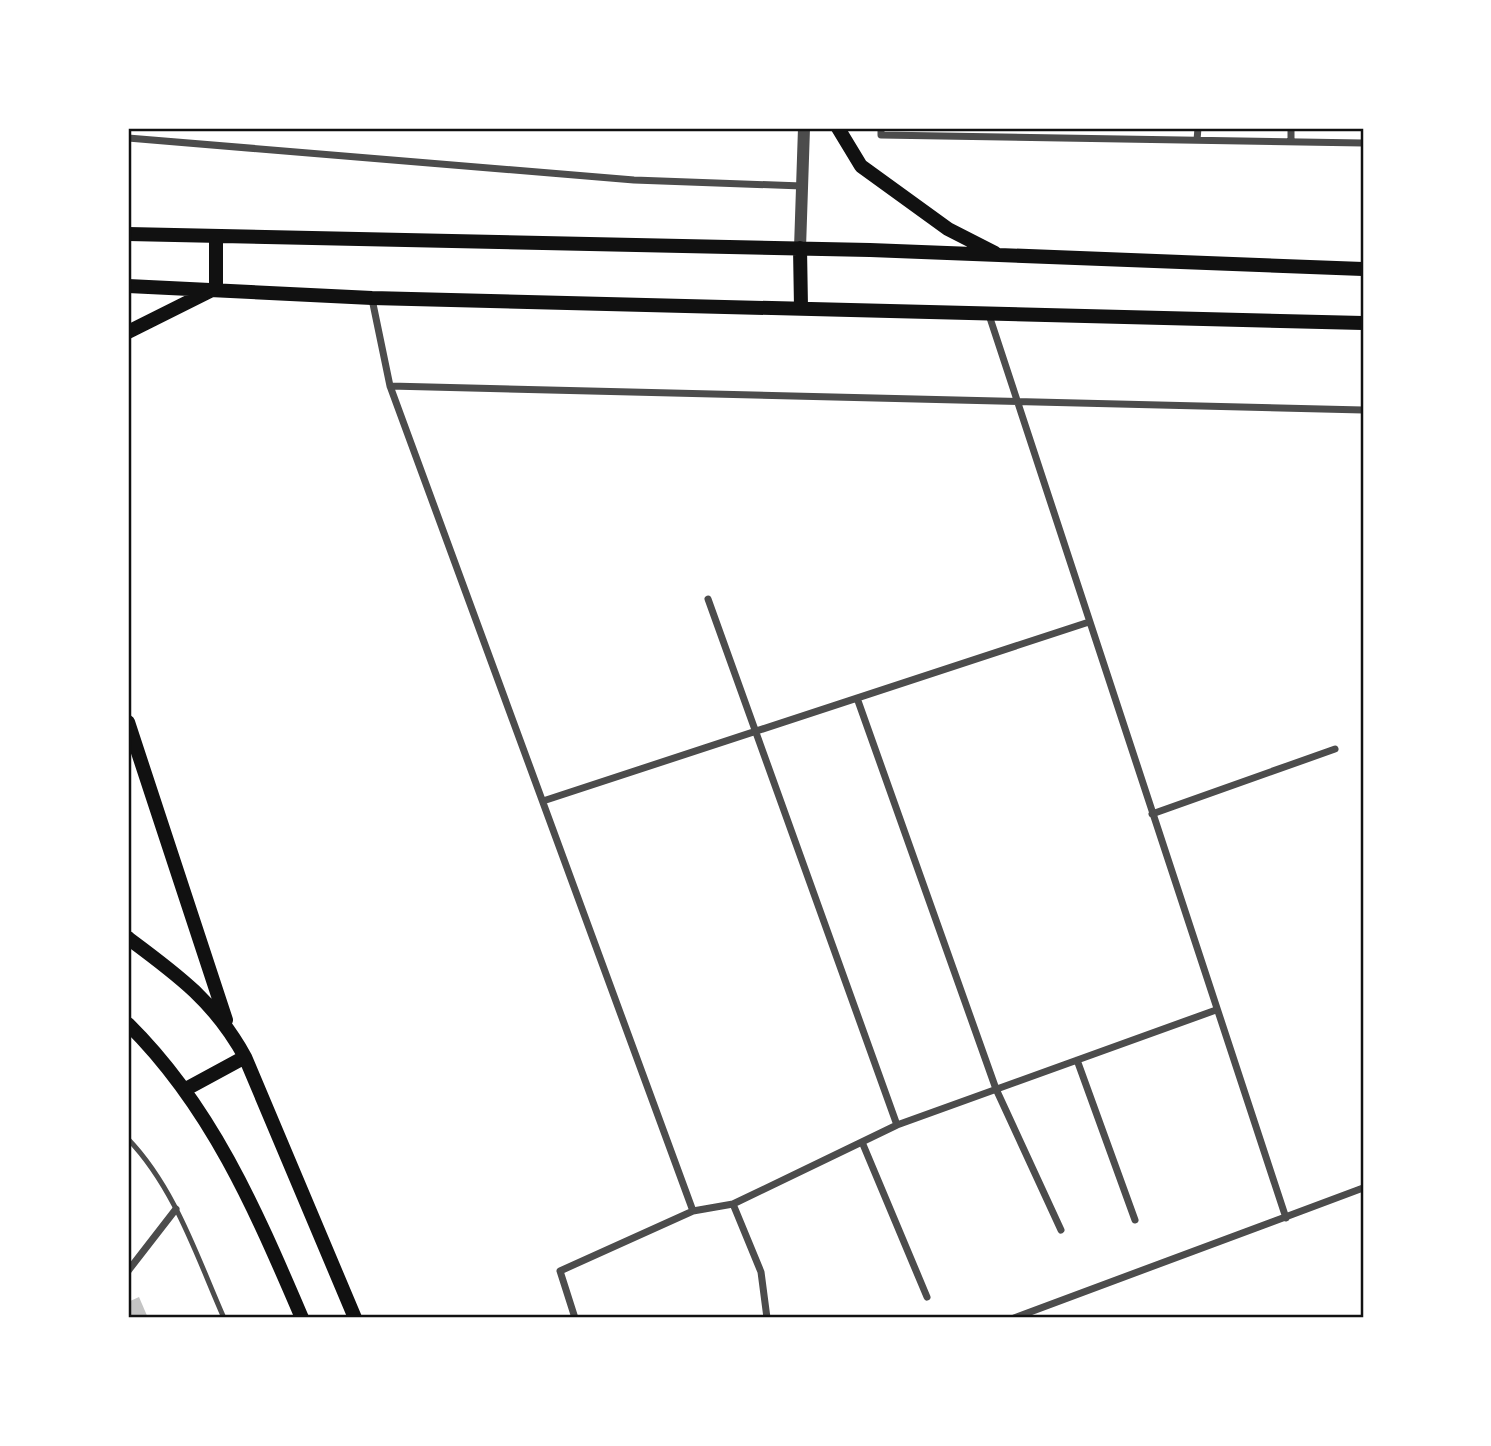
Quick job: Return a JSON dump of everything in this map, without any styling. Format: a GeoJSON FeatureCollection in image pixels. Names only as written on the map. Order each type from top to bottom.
{"type":"FeatureCollection","features":[{"type":"Feature","properties":{"kind":"main road"},"geometry":{"type":"LineString","coordinates":[[838,128],[861,166],[948,229],[1000,255]]}},
{"type":"Feature","properties":{"kind":"main road"},"geometry":{"type":"LineString","coordinates":[[128,234],[216,238],[800,248],[1363,269]]}},
{"type":"Feature","properties":{"kind":"main road"},"geometry":{"type":"LineString","coordinates":[[216,238],[216,288]]}},
{"type":"Feature","properties":{"kind":"main road"},"geometry":{"type":"LineString","coordinates":[[800,248],[801,307]]}},
{"type":"Feature","properties":{"kind":"main road"},"geometry":{"type":"LineString","coordinates":[[128,286],[216,288],[372,298],[1363,323]]}},
{"type":"Feature","properties":{"kind":"main road"},"geometry":{"type":"LineString","coordinates":[[128,332],[216,288]]}},
{"type":"Feature","properties":{"kind":"main road"},"geometry":{"type":"LineString","coordinates":[[128,723],[227,1024],[245,1057],[355,1318]]}},
{"type":"Feature","properties":{"kind":"main road"},"geometry":{"type":"LineString","coordinates":[[128,939],[198,993],[227,1024]]}},
{"type":"Feature","properties":{"kind":"main road"},"geometry":{"type":"LineString","coordinates":[[128,1024],[159,1055],[186,1089],[218,1139],[302,1318]]}},
{"type":"Feature","properties":{"kind":"main road"},"geometry":{"type":"LineString","coordinates":[[186,1089],[245,1057]]}},
{"type":"Feature","properties":{"kind":"street"},"geometry":{"type":"LineString","coordinates":[[800,248],[804,128]]}},
{"type":"Feature","properties":{"kind":"street"},"geometry":{"type":"LineString","coordinates":[[881,128],[881,135],[1363,143]]}},
{"type":"Feature","properties":{"kind":"street"},"geometry":{"type":"LineString","coordinates":[[1197,140],[1198,128]]}},
{"type":"Feature","properties":{"kind":"street"},"geometry":{"type":"LineString","coordinates":[[1292,128],[1292,142]]}},
{"type":"Feature","properties":{"kind":"street"},"geometry":{"type":"LineString","coordinates":[[128,138],[634,180],[802,186]]}},
{"type":"Feature","properties":{"kind":"street"},"geometry":{"type":"LineString","coordinates":[[372,298],[390,386],[693,1211]]}},
{"type":"Feature","properties":{"kind":"street"},"geometry":{"type":"LineString","coordinates":[[989,315],[1286,1218]]}},
{"type":"Feature","properties":{"kind":"street"},"geometry":{"type":"LineString","coordinates":[[390,386],[1363,410]]}},
{"type":"Feature","properties":{"kind":"street"},"geometry":{"type":"LineString","coordinates":[[708,600],[897,1125]]}},
{"type":"Feature","properties":{"kind":"street"},"geometry":{"type":"LineString","coordinates":[[543,801],[1089,622]]}},
{"type":"Feature","properties":{"kind":"street"},"geometry":{"type":"LineString","coordinates":[[857,698],[996,1089],[1061,1230]]}},
{"type":"Feature","properties":{"kind":"street"},"geometry":{"type":"LineString","coordinates":[[1152,814],[1335,749]]}},
{"type":"Feature","properties":{"kind":"street"},"geometry":{"type":"LineString","coordinates":[[575,1318],[560,1271],[693,1211],[733,1204],[897,1125],[1216,1010]]}},
{"type":"Feature","properties":{"kind":"street"},"geometry":{"type":"LineString","coordinates":[[1077,1060],[1135,1220]]}},
{"type":"Feature","properties":{"kind":"street"},"geometry":{"type":"LineString","coordinates":[[862,1142],[926,1297]]}},
{"type":"Feature","properties":{"kind":"street"},"geometry":{"type":"LineString","coordinates":[[1014,1318],[1363,1188]]}},
{"type":"Feature","properties":{"kind":"street"},"geometry":{"type":"LineString","coordinates":[[733,1204],[761,1272],[767,1318]]}},
{"type":"Feature","properties":{"kind":"street"},"geometry":{"type":"LineString","coordinates":[[128,1271],[176,1209]]}},
{"type":"Feature","properties":{"kind":"lane"},"geometry":{"type":"LineString","coordinates":[[128,1139],[141,1152],[176,1209],[224,1318]]}},
{"type":"Feature","properties":{"kind":"building"},"geometry":{"type":"Polygon","coordinates":[[[139,1297],[148,1318],[128,1318],[128,1302],[139,1297]]]}}]}
